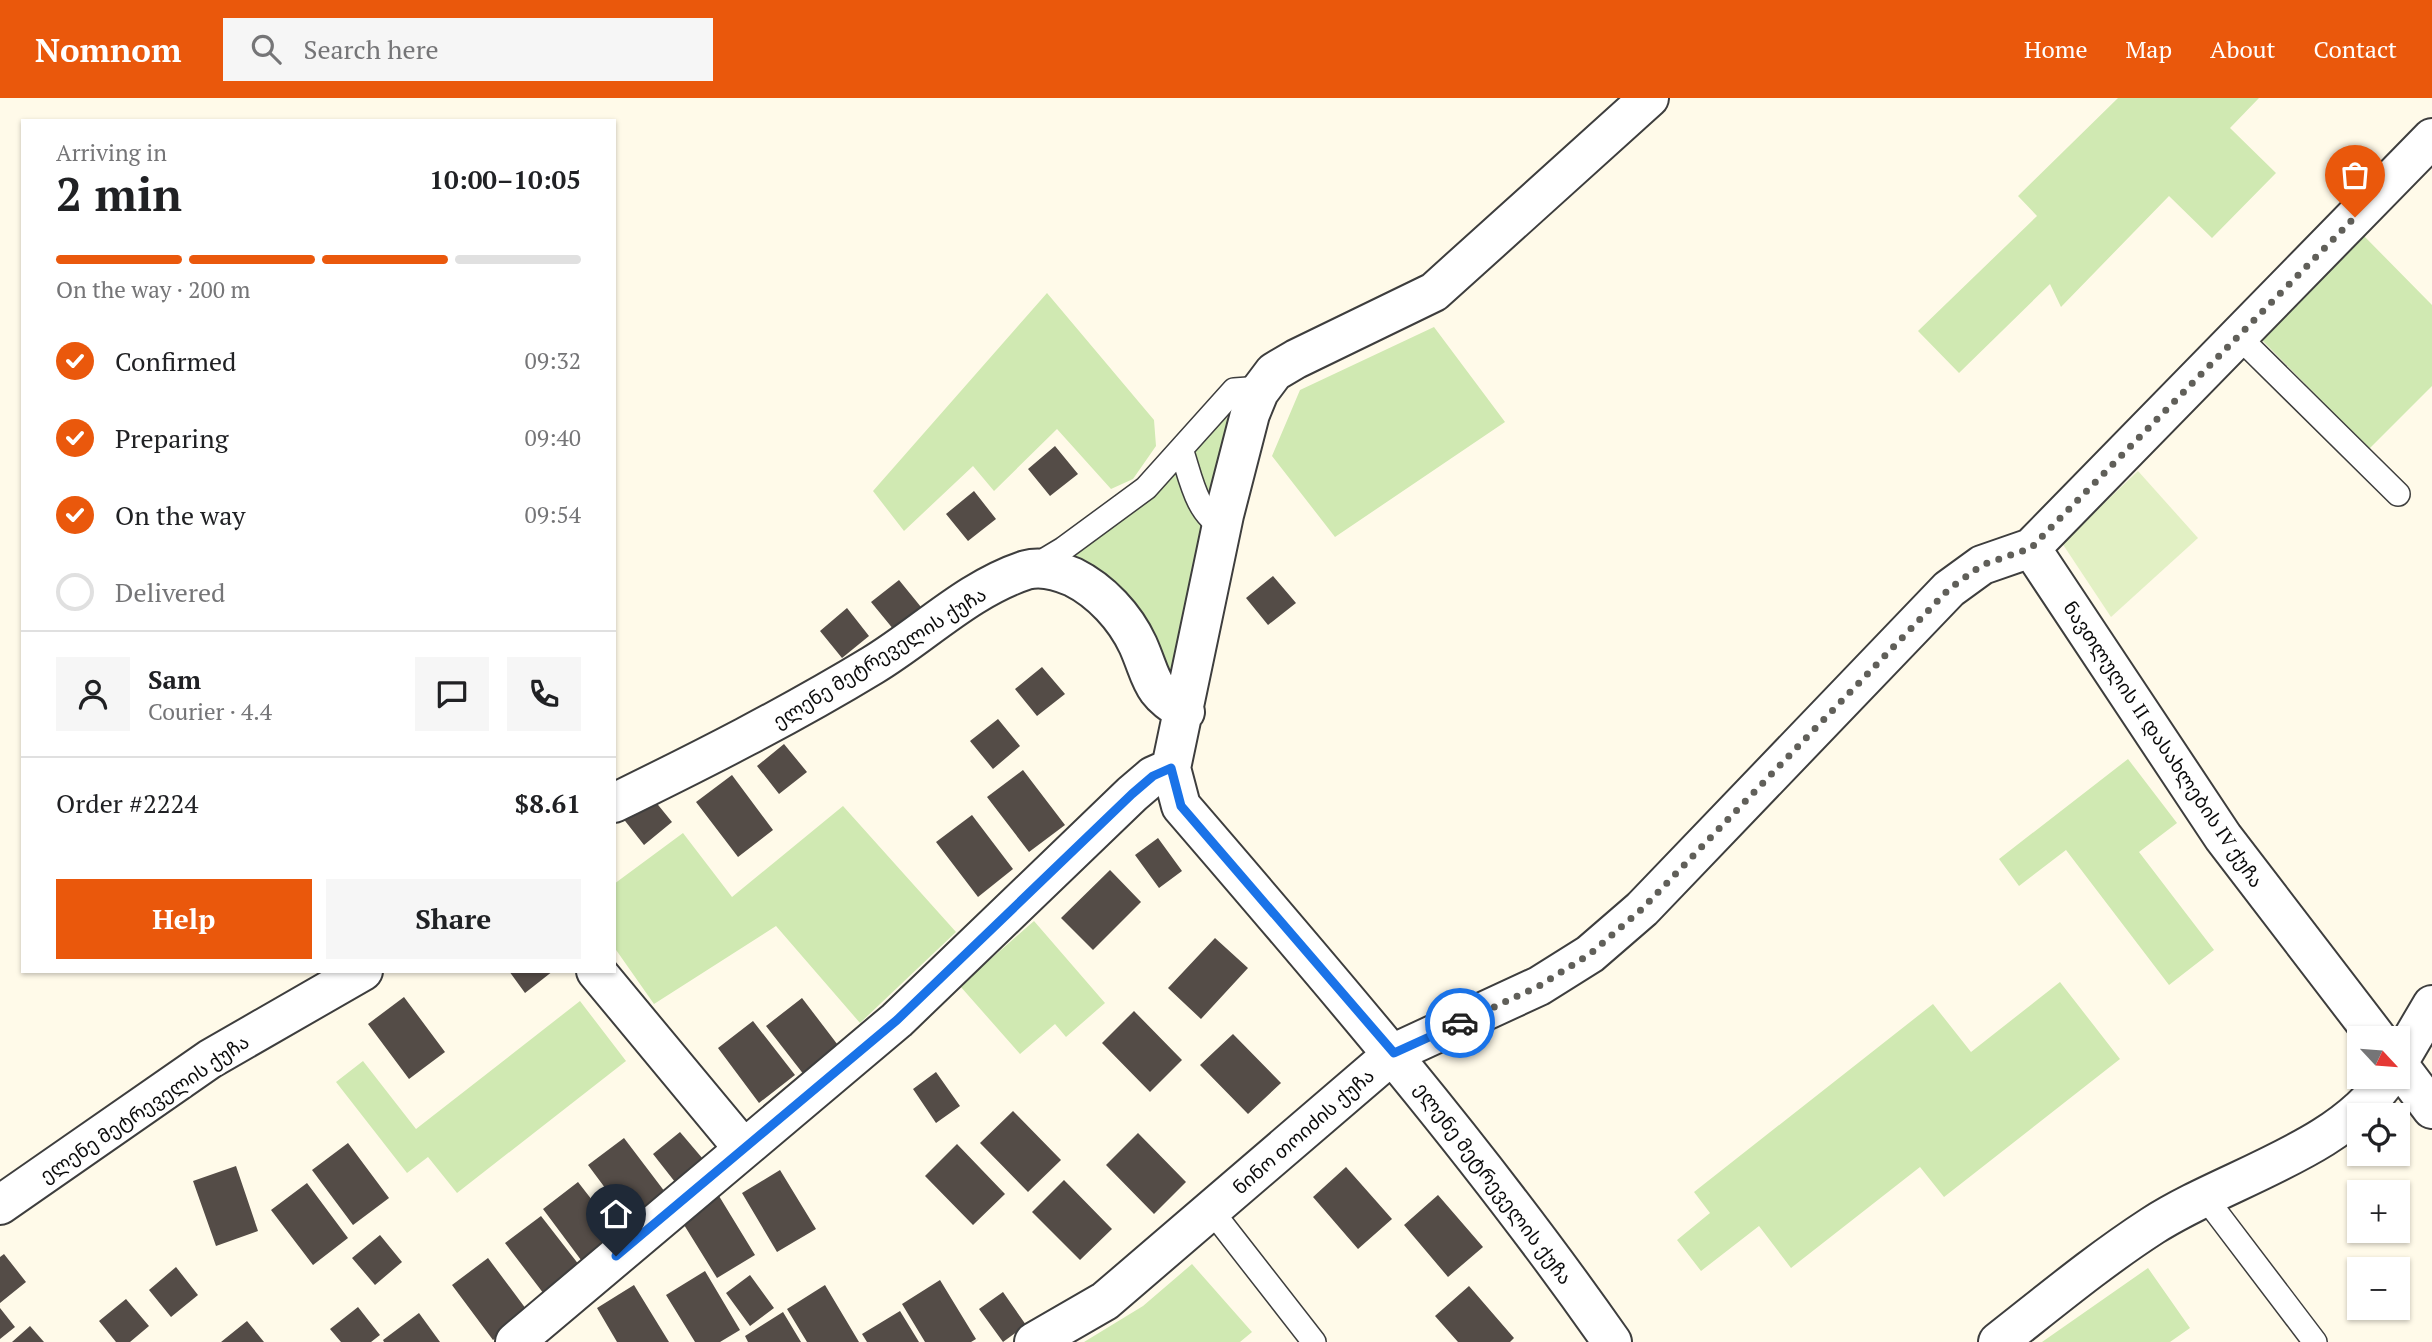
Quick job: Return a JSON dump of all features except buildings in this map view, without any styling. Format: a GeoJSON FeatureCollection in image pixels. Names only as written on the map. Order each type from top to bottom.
{"type":"FeatureCollection","features":[{"type":"Feature","properties":{"kind":"street"},"geometry":{"type":"LineString","coordinates":[[1259,392],[1274,372],[1296,359],[1434,292],[1649,98]]}},
{"type":"Feature","properties":{"kind":"street","name":"ნინო თოიძის ქუჩა"},"geometry":{"type":"LineString","coordinates":[[1034,1342],[1105,1301],[1394,1053],[1539,986],[1590,954],[1642,909],[1949,589],[1982,565],[2031,548],[2432,138]]}},
{"type":"Feature","properties":{"kind":"street","name":"ელენე მეტრეველის ქუჩა"},"geometry":{"type":"LineString","coordinates":[[1259,392],[1250,414],[1223,526],[1171,768],[1181,806],[1394,1053],[1559,1265],[1612,1342]]}},
{"type":"Feature","properties":{"kind":"street","name":"ნავთლუღის II დასახლების IV ქუჩა"},"geometry":{"type":"LineString","coordinates":[[2031,548],[2223,837],[2368,1026]]}},
{"type":"Feature","properties":{"kind":"street"},"geometry":{"type":"LineString","coordinates":[[1028,570],[1055,570],[1093,589],[1116,611],[1137,645],[1148,678],[1170,703],[1185,712]]}},
{"type":"Feature","properties":{"kind":"street","name":"ელენე მეტრეველის ქუჩა"},"geometry":{"type":"LineString","coordinates":[[616,802],[748,737],[875,664],[960,603],[1028,570]]}},
{"type":"Feature","properties":{"kind":"street"},"geometry":{"type":"LineString","coordinates":[[515,1342],[897,1020],[1153,776],[1171,768]]}},
{"type":"Feature","properties":{"kind":"street","name":"ელენე მეტრეველის ქუჩა"},"geometry":{"type":"LineString","coordinates":[[0,1205],[210,1059],[360,973]]}},
{"type":"Feature","properties":{"kind":"street"},"geometry":{"type":"LineString","coordinates":[[598,973],[743,1148]]}},
{"type":"Feature","properties":{"kind":"street"},"geometry":{"type":"LineString","coordinates":[[2410,1043],[2432,1005]]}},
{"type":"Feature","properties":{"kind":"street"},"geometry":{"type":"LineString","coordinates":[[2410,1080],[2432,1109]]}},
{"type":"Feature","properties":{"kind":"street"},"geometry":{"type":"LineString","coordinates":[[1998,1342],[2087,1271],[2153,1225],[2204,1196],[2312,1145],[2360,1111],[2378,1089]]}},
{"type":"Feature","properties":{"kind":"lane"},"geometry":{"type":"LineString","coordinates":[[2238,336],[2398,494]]}},
{"type":"Feature","properties":{"kind":"lane"},"geometry":{"type":"LineString","coordinates":[[1028,570],[1063,549],[1146,488],[1234,390],[1259,392]]}},
{"type":"Feature","properties":{"kind":"lane"},"geometry":{"type":"LineString","coordinates":[[1181,449],[1202,508],[1213,522],[1223,526]]}},
{"type":"Feature","properties":{"kind":"lane"},"geometry":{"type":"LineString","coordinates":[[2204,1196],[2315,1342]]}},
{"type":"Feature","properties":{"kind":"lane"},"geometry":{"type":"LineString","coordinates":[[1211,1210],[1314,1342]]}},
{"type":"Feature","properties":{"kind":"green space"},"geometry":{"type":"Polygon","coordinates":[[[2118,98],[2259,98],[2230,128],[2276,173],[2212,238],[2169,196],[2061,307],[2050,284],[1959,373],[1918,331],[2037,216],[2018,196],[2118,98]]]}},
{"type":"Feature","properties":{"kind":"green space"},"geometry":{"type":"Polygon","coordinates":[[[2364,236],[2432,305],[2432,386],[2369,449],[2261,339],[2364,236]]]}},
{"type":"Feature","properties":{"kind":"green space"},"geometry":{"type":"Polygon","coordinates":[[[1047,293],[1154,420],[1156,446],[1133,479],[1111,489],[1057,429],[994,491],[973,466],[904,531],[873,491],[1047,293]]]}},
{"type":"Feature","properties":{"kind":"green space"},"geometry":{"type":"Polygon","coordinates":[[[1434,327],[1505,422],[1335,537],[1272,456],[1300,390],[1434,327]]]}},
{"type":"Feature","properties":{"kind":"green space"},"geometry":{"type":"Polygon","coordinates":[[[1233,416],[1179,677],[1166,681],[1138,616],[1105,574],[1071,559],[1169,481],[1224,419],[1233,416]]]}},
{"type":"Feature","properties":{"kind":"green space"},"geometry":{"type":"Polygon","coordinates":[[[2138,471],[2198,538],[2111,617],[2062,543],[2138,471]]]}},
{"type":"Feature","properties":{"kind":"green space"},"geometry":{"type":"Polygon","coordinates":[[[2128,759],[2177,823],[2139,852],[2214,950],[2169,985],[2066,850],[2019,886],[1999,859],[2128,759]]]}},
{"type":"Feature","properties":{"kind":"green space"},"geometry":{"type":"Polygon","coordinates":[[[843,806],[956,932],[860,1023],[776,926],[654,1004],[616,950],[616,883],[683,833],[732,897],[843,806]]]}},
{"type":"Feature","properties":{"kind":"green space"},"geometry":{"type":"Polygon","coordinates":[[[1034,921],[1105,1003],[1066,1037],[1055,1024],[1020,1054],[960,986],[1034,921]]]}},
{"type":"Feature","properties":{"kind":"green space"},"geometry":{"type":"Polygon","coordinates":[[[2060,982],[2120,1059],[1944,1197],[1920,1167],[1791,1268],[1759,1226],[1701,1271],[1677,1240],[1710,1213],[1694,1192],[1933,1004],[1971,1052],[2060,982]]]}},
{"type":"Feature","properties":{"kind":"green space"},"geometry":{"type":"Polygon","coordinates":[[[580,1001],[626,1061],[457,1193],[428,1157],[407,1173],[336,1082],[363,1061],[416,1129],[580,1001]]]}},
{"type":"Feature","properties":{"kind":"green space"},"geometry":{"type":"Polygon","coordinates":[[[1192,1264],[1252,1332],[1240,1342],[1084,1342],[1143,1306],[1192,1264]]]}},
{"type":"Feature","properties":{"kind":"green space"},"geometry":{"type":"Polygon","coordinates":[[[2148,1268],[2190,1328],[2170,1342],[2042,1342],[2148,1268]]]}},
{"type":"Feature","properties":{"kind":"way so far"},"geometry":{"type":"LineString","coordinates":[[1460,1023],[1539,986],[1590,954],[1642,909],[1949,589],[1982,565],[2031,548],[2355,217]]}},
{"type":"Feature","properties":{"kind":"route"},"geometry":{"type":"LineString","coordinates":[[616,1256],[897,1020],[1132,794],[1153,776],[1171,768],[1181,806],[1394,1053],[1460,1023]]}}]}
